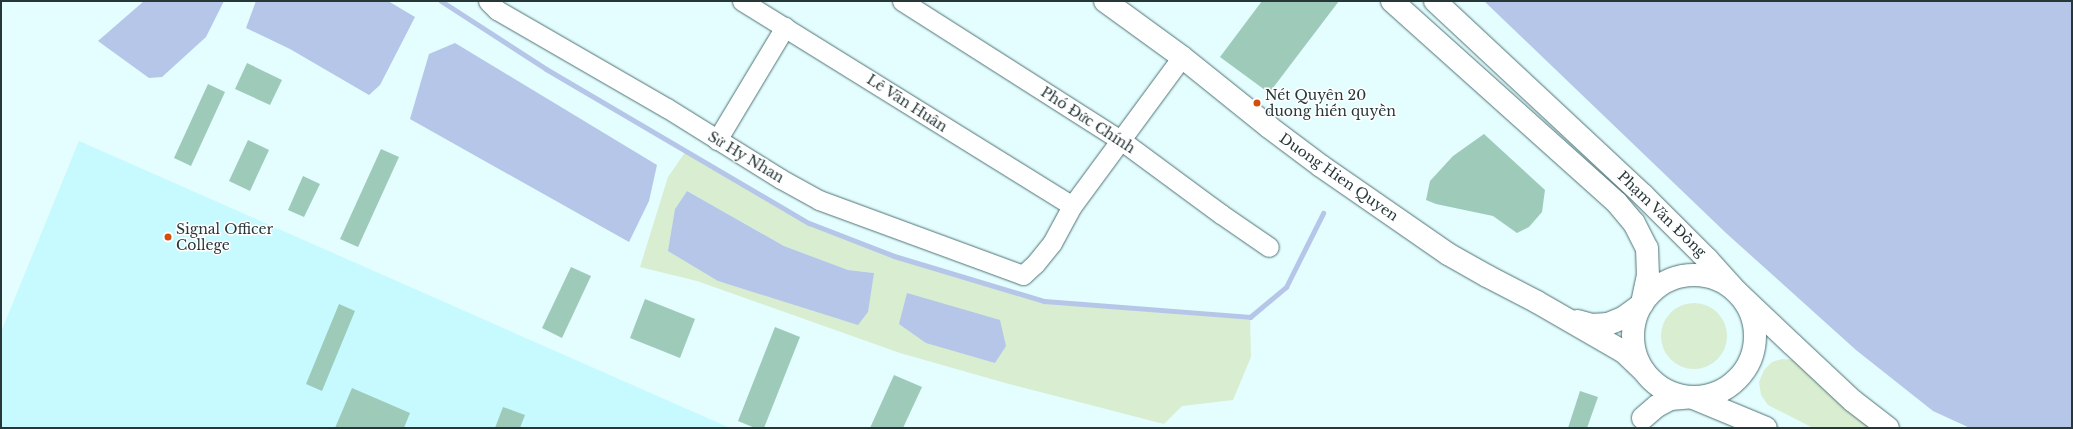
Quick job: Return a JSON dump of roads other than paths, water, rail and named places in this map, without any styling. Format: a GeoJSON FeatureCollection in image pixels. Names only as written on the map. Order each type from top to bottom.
{"type":"FeatureCollection","features":[{"type":"Feature","properties":{"kind":"main road","name":"Duong Hien Quyen"},"geometry":{"type":"LineString","coordinates":[[1105,1],[1182,57],[1269,127],[1321,166],[1448,254],[1567,318],[1624,352],[1644,372]]}},
{"type":"Feature","properties":{"kind":"main road","name":"Phạm Văn Đồng"},"geometry":{"type":"LineString","coordinates":[[1392,1],[1617,203],[1634,223],[1647,248],[1648,275],[1642,304]]}},
{"type":"Feature","properties":{"kind":"main road","name":"Phạm Văn Đồng"},"geometry":{"type":"LineString","coordinates":[[1435,1],[1643,195],[1707,259],[1736,291],[1853,401],[1888,428]]}},
{"type":"Feature","properties":{"kind":"main road"},"geometry":{"type":"LineString","coordinates":[[1686,275],[1704,275],[1716,279],[1736,291],[1748,306],[1754,323],[1755,342],[1750,360],[1740,376],[1726,388],[1709,395],[1670,399],[1657,406],[1641,423],[1649,396],[1648,379],[1636,355],[1633,338],[1635,320],[1642,304],[1654,289],[1669,279],[1686,275]]}},
{"type":"Feature","properties":{"kind":"main road","name":"Duong Hien Quyen"},"geometry":{"type":"LineString","coordinates":[[1567,318],[1592,325],[1608,324],[1623,318],[1642,304]]}},
{"type":"Feature","properties":{"kind":"main road"},"geometry":{"type":"LineString","coordinates":[[1644,372],[1657,385],[1673,394],[1691,397],[1766,428]]}},
{"type":"Feature","properties":{"kind":"street","name":"Sử Hy Nhan"},"geometry":{"type":"LineString","coordinates":[[488,1],[497,10],[667,108],[717,140],[819,200],[1023,275],[1035,264],[1052,243],[1072,206]]}},
{"type":"Feature","properties":{"kind":"street","name":"Lê Văn Huân"},"geometry":{"type":"LineString","coordinates":[[742,1],[1072,206]]}},
{"type":"Feature","properties":{"kind":"street","name":"Phó Đức Chính"},"geometry":{"type":"LineString","coordinates":[[902,1],[1122,141],[1221,214],[1269,247]]}},
{"type":"Feature","properties":{"kind":"street"},"geometry":{"type":"LineString","coordinates":[[717,140],[785,27]]}},
{"type":"Feature","properties":{"kind":"street"},"geometry":{"type":"LineString","coordinates":[[1072,206],[1122,141],[1182,57]]}},
{"type":"Feature","properties":{"kind":"waterway"},"geometry":{"type":"LineString","coordinates":[[441,1],[546,69],[809,223],[894,256],[1044,301],[1250,317],[1286,287],[1323,213]]}},
{"type":"Feature","properties":{"kind":"place","name":"Nét Quyên 20 duong hiến quyền"},"geometry":{"type":"Point","coordinates":[1257,103]}},
{"type":"Feature","properties":{"kind":"place","name":"Signal Officer College"},"geometry":{"type":"Point","coordinates":[168,237]}}]}
